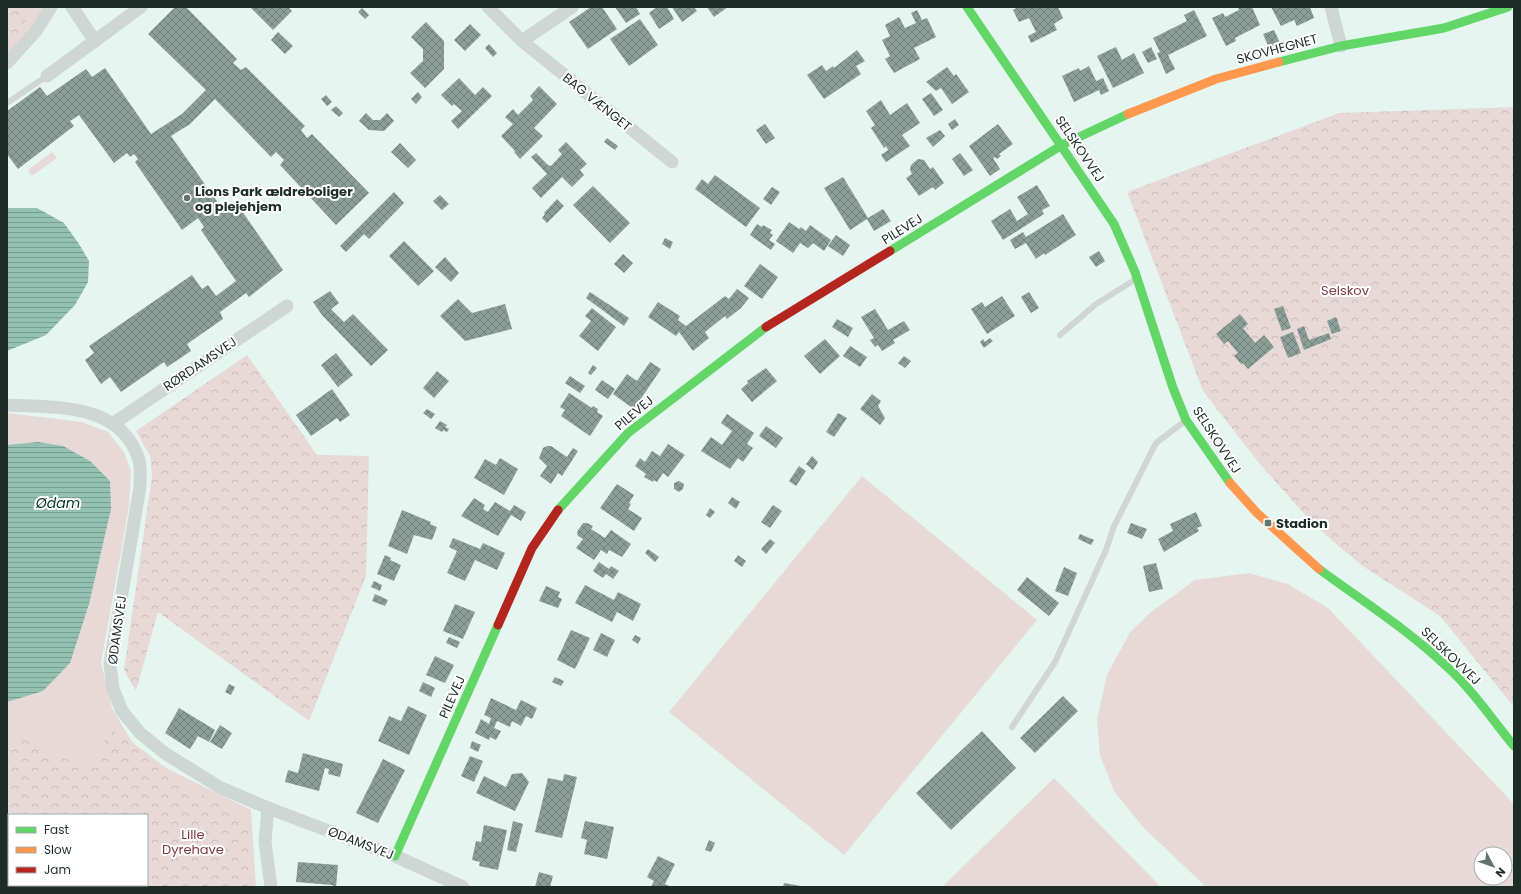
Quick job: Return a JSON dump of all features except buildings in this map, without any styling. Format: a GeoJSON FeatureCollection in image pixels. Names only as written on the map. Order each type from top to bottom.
{"type":"FeatureCollection","features":[{"type":"Feature","properties":{"kind":"street"},"geometry":{"type":"LineString","coordinates":[[7,64],[36,31],[51,7]]}},
{"type":"Feature","properties":{"kind":"street"},"geometry":{"type":"LineString","coordinates":[[72,7],[95,41]]}},
{"type":"Feature","properties":{"kind":"street"},"geometry":{"type":"LineString","coordinates":[[46,76],[141,7]]}},
{"type":"Feature","properties":{"kind":"street","name":"BAG VÆNGET"},"geometry":{"type":"LineString","coordinates":[[488,7],[522,41],[672,162]]}},
{"type":"Feature","properties":{"kind":"street"},"geometry":{"type":"LineString","coordinates":[[522,41],[572,7]]}},
{"type":"Feature","properties":{"kind":"street","name":"SELSKOVVEJ"},"geometry":{"type":"LineString","coordinates":[[967,7],[1062,145],[1114,224],[1137,279],[1173,388],[1186,420],[1223,476],[1257,513],[1314,566],[1410,634],[1446,665],[1474,696],[1514,746]]}},
{"type":"Feature","properties":{"kind":"street"},"geometry":{"type":"LineString","coordinates":[[1331,7],[1341,46]]}},
{"type":"Feature","properties":{"kind":"street","name":"SKOVHEGNET"},"geometry":{"type":"LineString","coordinates":[[1062,145],[1122,116],[1216,79],[1341,46],[1444,28],[1508,7]]}},
{"type":"Feature","properties":{"kind":"street","name":"PILEVEJ"},"geometry":{"type":"LineString","coordinates":[[395,856],[532,548],[560,507],[628,433],[755,334],[1062,145]]}},
{"type":"Feature","properties":{"kind":"street","name":"RØRDAMSVEJ"},"geometry":{"type":"LineString","coordinates":[[114,423],[286,306]]}},
{"type":"Feature","properties":{"kind":"street","name":"ØDAMSVEJ"},"geometry":{"type":"LineString","coordinates":[[7,405],[80,410],[114,423],[132,442],[139,461],[140,487],[110,664],[113,689],[122,711],[140,733],[166,754],[221,788],[268,808],[395,856],[463,887]]}},
{"type":"Feature","properties":{"kind":"street"},"geometry":{"type":"LineString","coordinates":[[268,808],[265,842],[271,887]]}},
{"type":"Feature","properties":{"kind":"lane"},"geometry":{"type":"LineString","coordinates":[[7,103],[46,76]]}},
{"type":"Feature","properties":{"kind":"lane"},"geometry":{"type":"LineString","coordinates":[[1060,335],[1096,304],[1137,279]]}},
{"type":"Feature","properties":{"kind":"lane"},"geometry":{"type":"LineString","coordinates":[[1012,727],[1055,662],[1106,550],[1114,526],[1156,443],[1186,420]]}},
{"type":"Feature","properties":{"kind":"green space"},"geometry":{"type":"Polygon","coordinates":[[[7,7],[51,7],[7,63],[7,7]]]}},
{"type":"Feature","properties":{"kind":"green space"},"geometry":{"type":"Polygon","coordinates":[[[7,7],[35,7],[7,49],[7,7]]]}},
{"type":"Feature","properties":{"kind":"green space","name":"Selskov"},"geometry":{"type":"Polygon","coordinates":[[[1514,107],[1514,707],[1440,616],[1361,565],[1314,525],[1259,463],[1203,391],[1127,192],[1339,113],[1514,107]]]}},
{"type":"Feature","properties":{"kind":"green space"},"geometry":{"type":"Polygon","coordinates":[[[52,152],[57,158],[32,176],[28,170],[52,152]]]}},
{"type":"Feature","properties":{"kind":"green space"},"geometry":{"type":"Polygon","coordinates":[[[247,355],[317,455],[369,456],[366,576],[309,721],[158,612],[136,691],[124,670],[152,476],[150,456],[136,431],[247,355]]]}},
{"type":"Feature","properties":{"kind":"green space"},"geometry":{"type":"Polygon","coordinates":[[[7,413],[82,422],[108,432],[124,452],[131,471],[129,507],[101,663],[112,708],[132,742],[166,768],[251,810],[256,887],[7,887],[7,413]]]}},
{"type":"Feature","properties":{"kind":"green space"},"geometry":{"type":"Polygon","coordinates":[[[862,476],[1037,620],[844,855],[669,712],[862,476]]]}},
{"type":"Feature","properties":{"kind":"green space"},"geometry":{"type":"Polygon","coordinates":[[[1249,573],[1288,584],[1328,608],[1514,804],[1514,887],[1206,887],[1143,827],[1114,791],[1100,755],[1097,719],[1107,675],[1130,632],[1151,612],[1195,580],[1249,573]]]}},
{"type":"Feature","properties":{"kind":"green space","name":"Lille Dyrehave"},"geometry":{"type":"Polygon","coordinates":[[[108,727],[178,780],[247,820],[253,887],[7,887],[7,732],[81,766],[100,760],[108,727]]]}},
{"type":"Feature","properties":{"kind":"green space"},"geometry":{"type":"Polygon","coordinates":[[[1054,778],[1161,887],[942,887],[1054,778]]]}},
{"type":"Feature","properties":{"kind":"water"},"geometry":{"type":"Polygon","coordinates":[[[7,208],[37,208],[64,223],[89,261],[88,282],[75,305],[46,335],[7,351],[7,208]]]}},
{"type":"Feature","properties":{"kind":"water","name":"Ødam"},"geometry":{"type":"Polygon","coordinates":[[[38,442],[63,446],[90,461],[110,481],[111,509],[89,604],[70,663],[43,691],[7,702],[7,445],[38,442]]]}},
{"type":"Feature","properties":{"kind":"traffic: fast"},"geometry":{"type":"LineString","coordinates":[[967,7],[1114,224],[1135,272],[1173,388],[1186,420],[1230,483]]}},
{"type":"Feature","properties":{"kind":"traffic: fast"},"geometry":{"type":"LineString","coordinates":[[1279,62],[1341,46],[1444,28],[1508,7]]}},
{"type":"Feature","properties":{"kind":"traffic: fast"},"geometry":{"type":"LineString","coordinates":[[890,251],[1062,145],[1128,114]]}},
{"type":"Feature","properties":{"kind":"traffic: fast"},"geometry":{"type":"LineString","coordinates":[[558,510],[628,433],[766,327]]}},
{"type":"Feature","properties":{"kind":"traffic: fast"},"geometry":{"type":"LineString","coordinates":[[1319,569],[1400,627],[1455,674],[1514,746]]}},
{"type":"Feature","properties":{"kind":"traffic: fast"},"geometry":{"type":"LineString","coordinates":[[395,856],[498,625]]}},
{"type":"Feature","properties":{"kind":"traffic: slow"},"geometry":{"type":"LineString","coordinates":[[1128,114],[1216,79],[1279,62]]}},
{"type":"Feature","properties":{"kind":"traffic: slow"},"geometry":{"type":"LineString","coordinates":[[1230,483],[1257,513],[1319,569]]}},
{"type":"Feature","properties":{"kind":"traffic: jam"},"geometry":{"type":"LineString","coordinates":[[766,327],[890,251]]}},
{"type":"Feature","properties":{"kind":"traffic: jam"},"geometry":{"type":"LineString","coordinates":[[498,625],[532,548],[558,510]]}},
{"type":"Feature","properties":{"kind":"place","name":"Lions Park ældreboliger og plejehjem"},"geometry":{"type":"Point","coordinates":[187,198]}},
{"type":"Feature","properties":{"kind":"place","name":"Stadion"},"geometry":{"type":"Point","coordinates":[1268,523]}}]}
